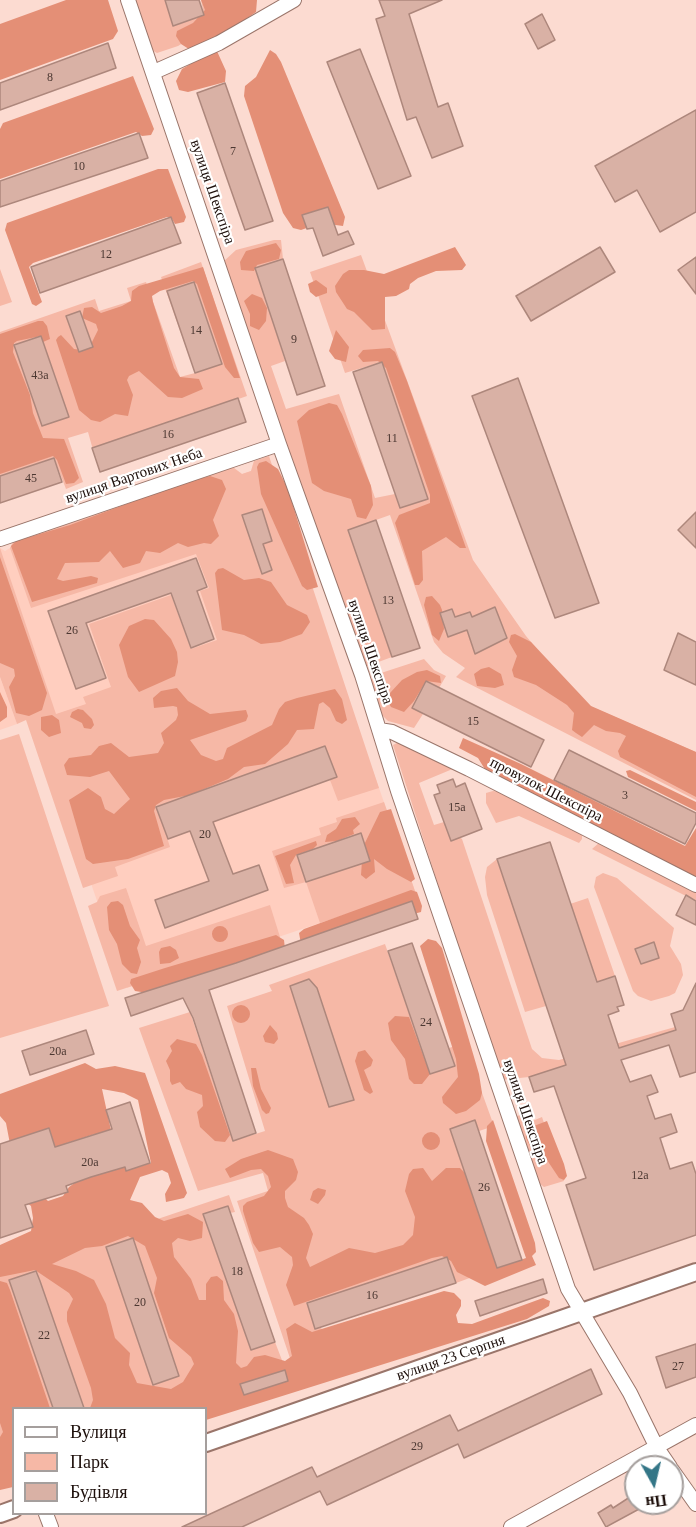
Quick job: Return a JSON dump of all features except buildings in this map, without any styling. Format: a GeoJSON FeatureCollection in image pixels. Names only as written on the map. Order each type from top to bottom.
{"type":"FeatureCollection","features":[{"type":"Feature","properties":{"kind":"street","name":"вулиця Шекспіра"},"geometry":{"type":"LineString","coordinates":[[129,0],[279,444],[380,730],[568,1289],[584,1312],[630,1393],[662,1455]]}},
{"type":"Feature","properties":{"kind":"street"},"geometry":{"type":"LineString","coordinates":[[153,72],[219,44],[294,0]]}},
{"type":"Feature","properties":{"kind":"street","name":"вулиця Вартових Неба"},"geometry":{"type":"LineString","coordinates":[[0,539],[279,444]]}},
{"type":"Feature","properties":{"kind":"street","name":"провулок Шекспіра"},"geometry":{"type":"LineString","coordinates":[[380,730],[392,732],[459,764],[696,885]]}},
{"type":"Feature","properties":{"kind":"street","name":"вулиця 23 Серпня"},"geometry":{"type":"LineString","coordinates":[[207,1443],[696,1272]]}},
{"type":"Feature","properties":{"kind":"street"},"geometry":{"type":"LineString","coordinates":[[511,1527],[696,1425]]}},
{"type":"Feature","properties":{"kind":"street","name":"вулиця Шекспіра"},"geometry":{"type":"LineString","coordinates":[[684,1487],[696,1504]]}},
{"type":"Feature","properties":{"kind":"shaded area"},"geometry":{"type":"Polygon","coordinates":[[[66,0],[108,0],[118,31],[113,39],[0,80],[0,24],[66,0]]]}},
{"type":"Feature","properties":{"kind":"shaded area"},"geometry":{"type":"Polygon","coordinates":[[[201,0],[257,0],[256,12],[226,33],[192,51],[181,44],[176,36],[177,31],[193,23],[205,10],[201,0]]]}},
{"type":"Feature","properties":{"kind":"shaded area"},"geometry":{"type":"Polygon","coordinates":[[[216,49],[226,71],[225,82],[188,92],[179,90],[176,81],[182,69],[216,49]]]}},
{"type":"Feature","properties":{"kind":"shaded area"},"geometry":{"type":"Polygon","coordinates":[[[270,50],[281,62],[345,217],[343,226],[321,223],[301,230],[293,228],[283,213],[244,96],[245,86],[256,77],[270,50]]]}},
{"type":"Feature","properties":{"kind":"shaded area"},"geometry":{"type":"Polygon","coordinates":[[[133,76],[154,129],[151,135],[142,136],[136,132],[0,179],[0,129],[3,123],[133,76]]]}},
{"type":"Feature","properties":{"kind":"shaded area"},"geometry":{"type":"Polygon","coordinates":[[[158,169],[168,169],[186,217],[184,222],[175,224],[171,217],[167,217],[33,263],[29,267],[42,302],[36,306],[32,304],[5,230],[7,223],[158,169]]]}},
{"type":"Feature","properties":{"kind":"shaded area"},"geometry":{"type":"Polygon","coordinates":[[[276,243],[281,250],[279,259],[257,265],[254,271],[241,270],[240,262],[246,251],[276,243]]]}},
{"type":"Feature","properties":{"kind":"shaded area"},"geometry":{"type":"Polygon","coordinates":[[[455,247],[466,265],[462,270],[436,271],[418,278],[410,284],[409,289],[396,296],[385,297],[385,329],[372,330],[354,312],[347,309],[336,292],[335,286],[343,274],[349,270],[384,274],[455,247]]]}},
{"type":"Feature","properties":{"kind":"shaded area"},"geometry":{"type":"Polygon","coordinates":[[[203,267],[240,378],[234,378],[225,367],[197,284],[193,281],[160,291],[152,296],[174,368],[180,377],[199,379],[203,389],[182,398],[168,397],[139,371],[129,376],[127,380],[133,395],[128,416],[115,414],[100,422],[91,420],[79,410],[56,340],[58,337],[61,335],[74,349],[82,350],[91,344],[98,330],[96,324],[82,318],[84,308],[92,307],[101,313],[122,306],[131,301],[132,291],[139,286],[203,267]]]}},
{"type":"Feature","properties":{"kind":"shaded area"},"geometry":{"type":"Polygon","coordinates":[[[316,280],[327,288],[327,293],[316,297],[310,292],[308,284],[316,280]]]}},
{"type":"Feature","properties":{"kind":"shaded area"},"geometry":{"type":"Polygon","coordinates":[[[252,294],[262,298],[267,308],[266,321],[259,330],[250,326],[250,314],[244,301],[252,294]]]}},
{"type":"Feature","properties":{"kind":"shaded area"},"geometry":{"type":"Polygon","coordinates":[[[43,321],[47,326],[50,339],[43,342],[41,336],[17,341],[14,343],[13,352],[30,395],[33,413],[43,438],[64,439],[79,478],[74,483],[66,484],[57,460],[53,456],[0,474],[0,334],[43,321]]]}},
{"type":"Feature","properties":{"kind":"shaded area"},"geometry":{"type":"Polygon","coordinates":[[[336,330],[349,347],[346,362],[335,359],[329,351],[336,330]]]}},
{"type":"Feature","properties":{"kind":"shaded area"},"geometry":{"type":"Polygon","coordinates":[[[390,348],[395,352],[407,381],[466,548],[460,548],[446,537],[422,551],[423,580],[419,585],[415,585],[395,523],[399,515],[430,503],[430,495],[386,368],[378,361],[363,362],[358,356],[363,350],[390,348]]]}},
{"type":"Feature","properties":{"kind":"shaded area"},"geometry":{"type":"Polygon","coordinates":[[[329,403],[337,405],[342,414],[371,486],[373,505],[366,519],[357,517],[351,499],[324,491],[312,483],[297,421],[309,410],[329,403]]]}},
{"type":"Feature","properties":{"kind":"shaded area"},"geometry":{"type":"Polygon","coordinates":[[[254,461],[321,622],[415,891],[127,988],[0,619],[0,548],[5,551],[13,542],[228,468],[234,468],[242,474],[251,471],[254,461]]]}},
{"type":"Feature","properties":{"kind":"shaded area"},"geometry":{"type":"Polygon","coordinates":[[[266,461],[278,469],[288,489],[318,587],[307,590],[302,586],[261,494],[257,467],[259,463],[266,461]]]}},
{"type":"Feature","properties":{"kind":"shaded area"},"geometry":{"type":"Polygon","coordinates":[[[210,476],[222,480],[226,489],[213,520],[219,536],[211,544],[204,543],[188,547],[178,543],[160,553],[146,551],[140,563],[123,568],[110,551],[99,562],[65,563],[57,579],[63,581],[91,576],[98,578],[97,583],[32,602],[11,546],[16,541],[70,525],[180,484],[210,476]]]}},
{"type":"Feature","properties":{"kind":"shaded area"},"geometry":{"type":"Polygon","coordinates":[[[0,557],[47,693],[42,710],[29,716],[16,713],[9,687],[15,676],[14,669],[0,663],[0,557]]]}},
{"type":"Feature","properties":{"kind":"shaded area"},"geometry":{"type":"Polygon","coordinates":[[[223,568],[244,580],[259,578],[271,582],[287,605],[307,615],[310,622],[302,634],[280,642],[261,644],[244,635],[222,630],[215,573],[218,569],[223,568]]]}},
{"type":"Feature","properties":{"kind":"shaded area"},"geometry":{"type":"Polygon","coordinates":[[[432,596],[442,610],[444,629],[439,641],[432,635],[424,605],[426,597],[432,596]]]}},
{"type":"Feature","properties":{"kind":"shaded area"},"geometry":{"type":"Polygon","coordinates":[[[145,619],[154,620],[171,639],[177,652],[178,662],[175,676],[139,692],[128,677],[119,645],[129,626],[145,619]]]}},
{"type":"Feature","properties":{"kind":"shaded area"},"geometry":{"type":"Polygon","coordinates":[[[515,634],[531,642],[591,706],[696,752],[696,797],[620,757],[618,751],[626,736],[594,725],[582,737],[572,730],[574,713],[567,705],[536,685],[514,677],[512,670],[517,656],[509,642],[511,635],[515,634]]]}},
{"type":"Feature","properties":{"kind":"shaded area"},"geometry":{"type":"Polygon","coordinates":[[[489,667],[501,674],[504,685],[495,688],[477,686],[474,674],[489,667]]]}},
{"type":"Feature","properties":{"kind":"shaded area"},"geometry":{"type":"Polygon","coordinates":[[[427,670],[440,676],[441,683],[426,681],[404,712],[391,707],[388,702],[390,693],[402,680],[417,672],[427,670]]]}},
{"type":"Feature","properties":{"kind":"shaded area"},"geometry":{"type":"Polygon","coordinates":[[[0,677],[17,724],[0,730],[0,677]]]}},
{"type":"Feature","properties":{"kind":"shaded area"},"geometry":{"type":"Polygon","coordinates":[[[177,688],[188,701],[210,714],[246,710],[248,716],[246,721],[190,740],[201,755],[216,761],[223,759],[227,748],[272,725],[285,702],[297,698],[335,689],[342,699],[347,720],[342,724],[336,721],[330,708],[323,702],[319,704],[314,729],[297,730],[288,744],[265,764],[244,767],[228,779],[190,795],[164,800],[156,805],[154,811],[164,846],[128,859],[93,864],[86,859],[69,800],[88,788],[101,797],[105,809],[114,814],[130,799],[109,771],[90,777],[67,775],[64,765],[69,758],[91,755],[99,746],[111,743],[129,757],[158,753],[164,743],[161,733],[176,720],[178,715],[177,707],[154,708],[153,698],[161,691],[177,688]]]}},
{"type":"Feature","properties":{"kind":"shaded area"},"geometry":{"type":"Polygon","coordinates":[[[0,692],[7,707],[7,717],[0,722],[0,692]]]}},
{"type":"Feature","properties":{"kind":"shaded area"},"geometry":{"type":"Polygon","coordinates":[[[78,709],[83,710],[92,719],[94,725],[91,729],[84,728],[82,723],[70,717],[72,712],[78,709]]]}},
{"type":"Feature","properties":{"kind":"shaded area"},"geometry":{"type":"Polygon","coordinates":[[[52,715],[59,720],[61,733],[49,737],[41,730],[41,717],[52,715]]]}},
{"type":"Feature","properties":{"kind":"shaded area"},"geometry":{"type":"Polygon","coordinates":[[[463,738],[521,764],[685,846],[696,828],[696,877],[486,771],[478,758],[459,748],[463,738]]]}},
{"type":"Feature","properties":{"kind":"shaded area"},"geometry":{"type":"Polygon","coordinates":[[[630,770],[696,802],[696,811],[628,777],[626,771],[630,770]]]}},
{"type":"Feature","properties":{"kind":"shaded area"},"geometry":{"type":"Polygon","coordinates":[[[391,809],[415,879],[411,882],[374,859],[375,872],[366,879],[361,875],[363,847],[380,812],[391,809]]]}},
{"type":"Feature","properties":{"kind":"shaded area"},"geometry":{"type":"Polygon","coordinates":[[[355,817],[360,824],[353,830],[354,834],[337,841],[325,842],[327,835],[336,829],[342,819],[355,817]]]}},
{"type":"Feature","properties":{"kind":"shaded area"},"geometry":{"type":"Polygon","coordinates":[[[316,841],[317,845],[313,849],[296,855],[290,865],[294,883],[286,884],[275,856],[316,841]]]}},
{"type":"Feature","properties":{"kind":"shaded area"},"geometry":{"type":"Polygon","coordinates":[[[411,890],[417,892],[422,906],[421,912],[301,944],[299,933],[304,929],[411,890]]]}},
{"type":"Feature","properties":{"kind":"shaded area"},"geometry":{"type":"Polygon","coordinates":[[[118,901],[123,905],[130,926],[140,940],[137,948],[141,962],[137,974],[131,973],[122,964],[117,944],[109,930],[107,907],[111,902],[118,901]]]}},
{"type":"Feature","properties":{"kind":"shaded area"},"geometry":{"type":"Polygon","coordinates":[[[220,926],[228,934],[220,942],[212,934],[220,926]]]}},
{"type":"Feature","properties":{"kind":"shaded area"},"geometry":{"type":"Polygon","coordinates":[[[276,935],[284,940],[285,949],[154,994],[135,991],[130,983],[131,979],[276,935]]]}},
{"type":"Feature","properties":{"kind":"shaded area"},"geometry":{"type":"Polygon","coordinates":[[[428,939],[436,941],[442,948],[479,1074],[482,1093],[480,1100],[466,1111],[456,1114],[443,1103],[442,1097],[458,1077],[456,1059],[420,946],[428,939]]]}},
{"type":"Feature","properties":{"kind":"shaded area"},"geometry":{"type":"Polygon","coordinates":[[[170,946],[176,950],[179,958],[170,963],[160,964],[161,948],[170,946]]]}},
{"type":"Feature","properties":{"kind":"shaded area"},"geometry":{"type":"Polygon","coordinates":[[[241,1005],[247,1008],[250,1014],[247,1020],[241,1023],[235,1020],[232,1014],[235,1008],[241,1005]]]}},
{"type":"Feature","properties":{"kind":"shaded area"},"geometry":{"type":"Polygon","coordinates":[[[395,1016],[409,1017],[430,1074],[422,1084],[414,1084],[409,1079],[405,1059],[391,1040],[388,1023],[395,1016]]]}},
{"type":"Feature","properties":{"kind":"shaded area"},"geometry":{"type":"Polygon","coordinates":[[[270,1025],[277,1033],[278,1039],[274,1044],[265,1042],[263,1036],[270,1025]]]}},
{"type":"Feature","properties":{"kind":"shaded area"},"geometry":{"type":"Polygon","coordinates":[[[177,1039],[196,1044],[202,1055],[230,1135],[225,1142],[215,1141],[200,1127],[197,1112],[203,1106],[202,1095],[186,1089],[180,1082],[172,1085],[170,1081],[170,1070],[166,1061],[172,1051],[170,1046],[177,1039]]]}},
{"type":"Feature","properties":{"kind":"shaded area"},"geometry":{"type":"Polygon","coordinates":[[[365,1050],[373,1060],[371,1066],[364,1070],[373,1092],[370,1094],[364,1090],[355,1061],[358,1052],[365,1050]]]}},
{"type":"Feature","properties":{"kind":"shaded area"},"geometry":{"type":"Polygon","coordinates":[[[85,1063],[96,1069],[115,1066],[145,1073],[187,1193],[184,1198],[166,1202],[165,1194],[171,1183],[168,1173],[162,1170],[140,1177],[130,1200],[142,1203],[155,1217],[164,1221],[188,1214],[203,1222],[202,1238],[190,1241],[178,1238],[172,1243],[174,1257],[191,1279],[199,1300],[206,1300],[206,1284],[211,1277],[217,1276],[223,1281],[224,1300],[234,1314],[238,1331],[236,1363],[241,1368],[247,1366],[254,1357],[265,1355],[285,1361],[292,1356],[286,1329],[295,1323],[312,1332],[444,1291],[454,1293],[461,1300],[461,1306],[456,1315],[458,1323],[472,1324],[543,1298],[550,1301],[549,1306],[527,1319],[207,1420],[207,1407],[90,1407],[93,1400],[91,1388],[67,1321],[67,1312],[73,1299],[69,1293],[35,1270],[0,1277],[0,1245],[31,1231],[33,1218],[31,1206],[26,1202],[35,1189],[48,1201],[63,1196],[69,1187],[123,1149],[126,1171],[151,1163],[138,1100],[124,1093],[102,1089],[112,1135],[95,1134],[67,1143],[57,1155],[49,1128],[10,1144],[6,1123],[0,1116],[0,1094],[85,1063]],[[128,1236],[102,1246],[85,1248],[52,1264],[76,1271],[94,1280],[106,1304],[115,1338],[130,1353],[129,1365],[137,1383],[171,1389],[183,1382],[194,1364],[191,1357],[169,1338],[154,1293],[157,1278],[145,1246],[128,1236]]]}},
{"type":"Feature","properties":{"kind":"shaded area"},"geometry":{"type":"Polygon","coordinates":[[[251,1068],[256,1068],[261,1089],[271,1108],[269,1113],[266,1114],[262,1110],[253,1086],[251,1068]]]}},
{"type":"Feature","properties":{"kind":"shaded area"},"geometry":{"type":"Polygon","coordinates":[[[493,1120],[535,1243],[536,1252],[532,1256],[536,1265],[485,1286],[457,1272],[451,1261],[442,1256],[294,1306],[286,1285],[293,1265],[292,1257],[280,1247],[259,1252],[253,1243],[243,1211],[243,1206],[247,1202],[264,1196],[271,1187],[268,1176],[261,1169],[251,1170],[230,1178],[225,1169],[241,1159],[268,1150],[293,1159],[298,1172],[296,1180],[285,1191],[285,1198],[288,1207],[304,1218],[313,1234],[306,1258],[310,1267],[349,1248],[375,1253],[403,1245],[413,1235],[415,1217],[405,1191],[409,1174],[413,1169],[423,1168],[432,1181],[446,1168],[460,1168],[465,1173],[498,1268],[526,1258],[486,1141],[487,1126],[493,1120]]]}},
{"type":"Feature","properties":{"kind":"shaded area"},"geometry":{"type":"Polygon","coordinates":[[[547,1121],[564,1164],[567,1176],[564,1180],[559,1178],[543,1154],[532,1150],[526,1138],[526,1129],[547,1121]]]}},
{"type":"Feature","properties":{"kind":"shaded area"},"geometry":{"type":"Polygon","coordinates":[[[431,1132],[437,1135],[440,1141],[437,1147],[431,1150],[425,1147],[422,1141],[425,1135],[431,1132]]]}},
{"type":"Feature","properties":{"kind":"shaded area"},"geometry":{"type":"Polygon","coordinates":[[[318,1188],[326,1190],[318,1204],[310,1200],[313,1191],[318,1188]]]}},
{"type":"Feature","properties":{"kind":"shaded area"},"geometry":{"type":"Polygon","coordinates":[[[0,1281],[7,1283],[10,1290],[50,1407],[12,1407],[12,1487],[0,1490],[0,1437],[3,1432],[0,1423],[0,1281]]]}},
{"type":"Feature","properties":{"kind":"green space"},"geometry":{"type":"Polygon","coordinates":[[[131,0],[165,0],[174,26],[204,15],[201,0],[254,0],[178,46],[157,53],[148,48],[131,0]]]}},
{"type":"Feature","properties":{"kind":"green space"},"geometry":{"type":"Polygon","coordinates":[[[281,240],[283,259],[256,268],[285,361],[271,366],[286,409],[339,394],[375,498],[395,494],[400,508],[428,499],[382,362],[345,373],[310,272],[361,255],[473,560],[526,636],[583,703],[696,752],[696,800],[456,677],[465,668],[443,653],[434,642],[390,515],[348,530],[392,657],[362,668],[223,262],[236,250],[281,240]]]}},
{"type":"Feature","properties":{"kind":"green space"},"geometry":{"type":"Polygon","coordinates":[[[201,262],[247,396],[93,450],[88,432],[68,438],[83,482],[66,489],[54,458],[0,476],[0,332],[95,299],[99,311],[131,301],[127,288],[146,282],[180,377],[195,373],[161,277],[201,262]]]}},
{"type":"Feature","properties":{"kind":"green space"},"geometry":{"type":"Polygon","coordinates":[[[0,269],[12,302],[0,306],[0,269]]]}},
{"type":"Feature","properties":{"kind":"green space"},"geometry":{"type":"Polygon","coordinates":[[[269,456],[379,788],[338,801],[330,780],[336,777],[325,746],[157,807],[170,847],[115,867],[118,876],[83,888],[26,720],[17,724],[0,677],[0,548],[56,714],[86,704],[83,697],[111,687],[89,624],[171,595],[191,649],[217,640],[200,591],[209,588],[196,554],[31,608],[10,548],[13,542],[228,468],[234,468],[242,474],[251,471],[254,461],[269,456]]]}},
{"type":"Feature","properties":{"kind":"green space"},"geometry":{"type":"Polygon","coordinates":[[[424,659],[434,670],[446,676],[439,688],[413,708],[423,714],[414,728],[388,721],[380,713],[368,681],[381,673],[424,659]]]}},
{"type":"Feature","properties":{"kind":"green space"},"geometry":{"type":"Polygon","coordinates":[[[19,734],[109,1006],[0,1038],[0,740],[19,734]]]}},
{"type":"Feature","properties":{"kind":"green space"},"geometry":{"type":"Polygon","coordinates":[[[401,741],[455,768],[419,783],[434,825],[444,822],[462,839],[532,1049],[542,1058],[559,1060],[675,1027],[676,1030],[529,1077],[501,1080],[393,745],[401,741]]]}},
{"type":"Feature","properties":{"kind":"green space"},"geometry":{"type":"Polygon","coordinates":[[[501,792],[582,834],[582,839],[579,843],[519,816],[496,823],[486,803],[486,793],[501,792]]]}},
{"type":"Feature","properties":{"kind":"green space"},"geometry":{"type":"Polygon","coordinates":[[[384,802],[415,891],[320,923],[306,882],[284,888],[272,851],[321,835],[319,828],[337,822],[336,818],[384,802]]]}},
{"type":"Feature","properties":{"kind":"green space"},"geometry":{"type":"Polygon","coordinates":[[[600,842],[696,889],[696,901],[592,849],[600,842]]]}},
{"type":"Feature","properties":{"kind":"green space"},"geometry":{"type":"Polygon","coordinates":[[[497,859],[546,1006],[525,1012],[487,895],[485,877],[487,867],[497,859]]]}},
{"type":"Feature","properties":{"kind":"green space"},"geometry":{"type":"Polygon","coordinates":[[[603,873],[617,878],[674,928],[670,946],[681,964],[683,975],[675,993],[651,1001],[638,996],[633,991],[594,887],[596,877],[603,873]]]}},
{"type":"Feature","properties":{"kind":"green space"},"geometry":{"type":"Polygon","coordinates":[[[126,888],[146,946],[270,905],[280,937],[117,991],[88,906],[97,902],[100,896],[126,888]]]}},
{"type":"Feature","properties":{"kind":"green space"},"geometry":{"type":"Polygon","coordinates":[[[588,898],[615,976],[597,982],[570,904],[588,898]]]}},
{"type":"Feature","properties":{"kind":"green space"},"geometry":{"type":"Polygon","coordinates":[[[385,944],[430,1074],[449,1048],[464,1043],[494,1126],[479,1131],[475,1120],[450,1129],[497,1268],[456,1283],[447,1258],[307,1303],[315,1329],[321,1327],[333,1367],[297,1379],[237,1201],[268,1191],[263,1173],[198,1191],[139,1028],[190,1012],[233,1141],[265,1131],[227,1006],[272,991],[269,985],[385,944]]]}},
{"type":"Feature","properties":{"kind":"green space"},"geometry":{"type":"Polygon","coordinates":[[[526,1113],[530,1122],[542,1117],[564,1181],[544,1187],[536,1181],[514,1117],[526,1113]]]}},
{"type":"Feature","properties":{"kind":"green space"},"geometry":{"type":"Polygon","coordinates":[[[229,1195],[235,1212],[230,1213],[227,1206],[204,1215],[251,1350],[275,1342],[290,1381],[207,1408],[12,1407],[12,1418],[0,1478],[0,1272],[229,1195]]]}}]}
